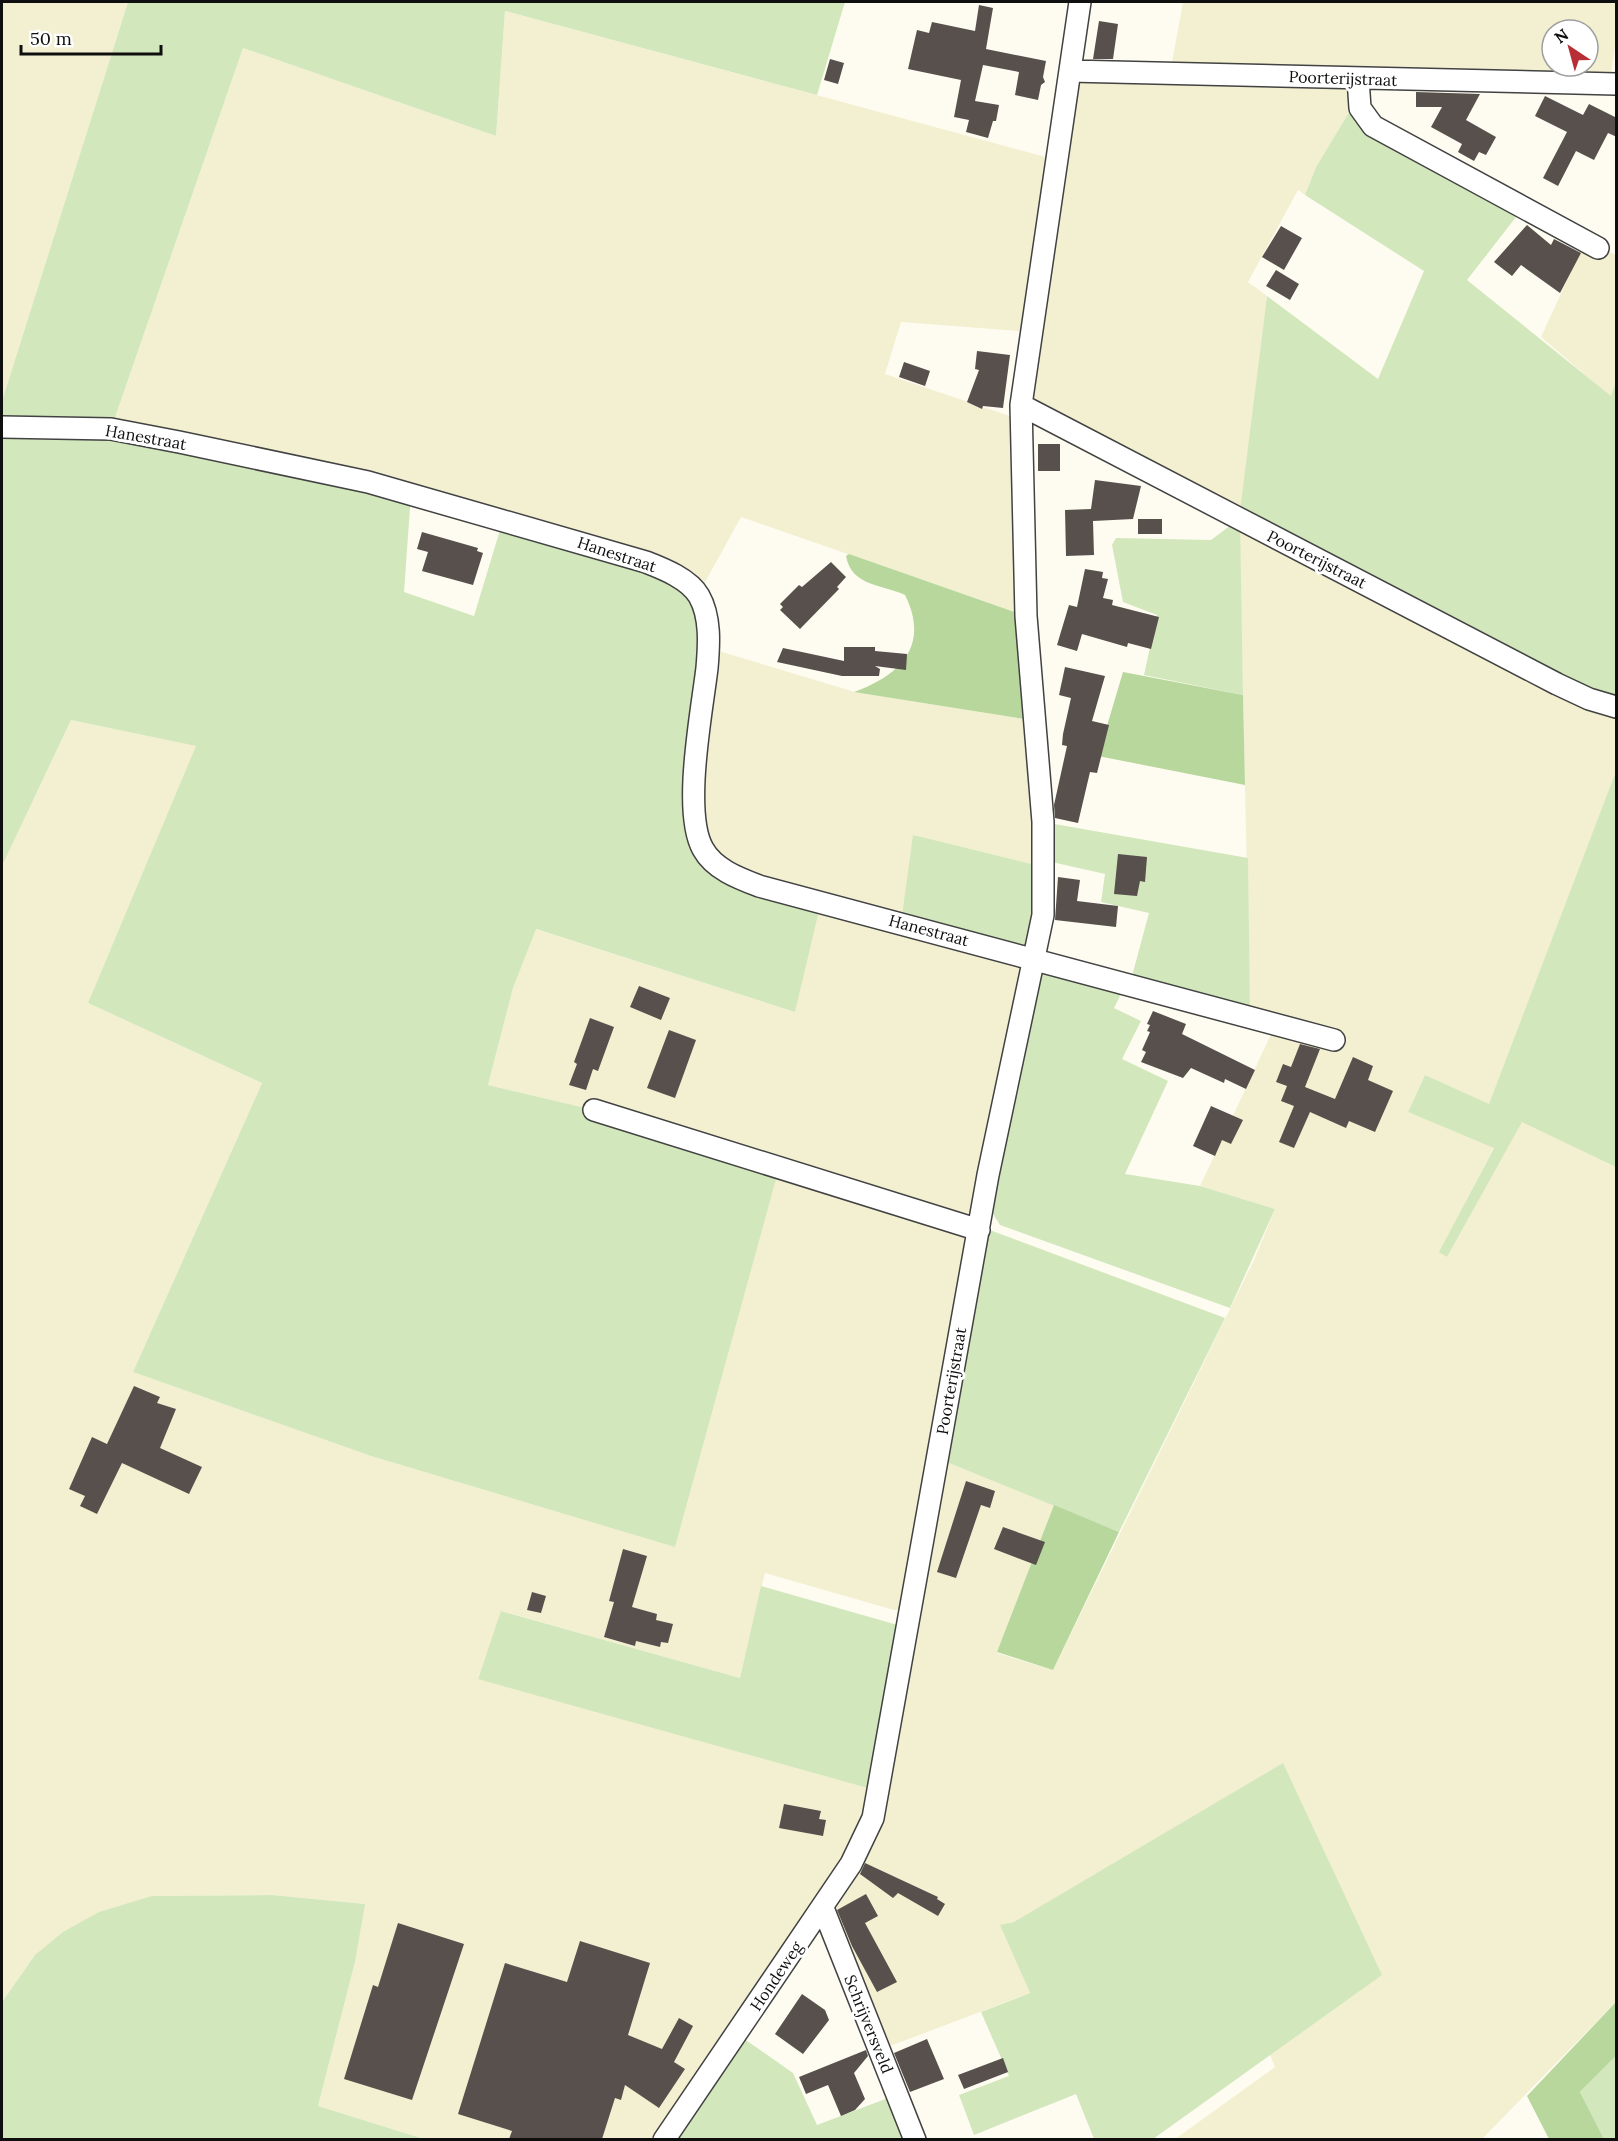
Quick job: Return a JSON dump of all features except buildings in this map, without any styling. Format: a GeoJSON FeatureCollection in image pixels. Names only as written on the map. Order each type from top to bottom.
{"type":"FeatureCollection","features":[{"type":"Feature","properties":{"kind":"street","name":"Poorterijstraat"},"geometry":{"type":"LineString","coordinates":[[875,1805],[979,1230],[1043,915],[1043,822],[1037,721],[1026,616],[1021,405],[1080,2]]}},
{"type":"Feature","properties":{"kind":"street","name":"Poorterijstraat"},"geometry":{"type":"LineString","coordinates":[[1070,71],[1617,84]]}},
{"type":"Feature","properties":{"kind":"street"},"geometry":{"type":"LineString","coordinates":[[1358,79],[1360,108],[1373,126],[1598,248]]}},
{"type":"Feature","properties":{"kind":"street","name":"Poorterijstraat"},"geometry":{"type":"LineString","coordinates":[[1021,405],[1557,684],[1589,699],[1617,707]]}},
{"type":"Feature","properties":{"kind":"street","name":"Hanestraat"},"geometry":{"type":"LineString","coordinates":[[2,427],[111,429],[368,482],[635,558],[666,570],[698,595],[705,612],[709,648],[693,800],[703,849],[719,867],[736,878],[759,885],[1035,958]]}},
{"type":"Feature","properties":{"kind":"street"},"geometry":{"type":"LineString","coordinates":[[1035,958],[1334,1040]]}},
{"type":"Feature","properties":{"kind":"street"},"geometry":{"type":"LineString","coordinates":[[594,1110],[979,1230]]}},
{"type":"Feature","properties":{"kind":"street","name":"Hondeweg"},"geometry":{"type":"LineString","coordinates":[[664,2139],[851,1864],[873,1818],[875,1805]]}},
{"type":"Feature","properties":{"kind":"street","name":"Schrijversveld"},"geometry":{"type":"LineString","coordinates":[[823,1908],[915,2139]]}},
{"type":"Feature","properties":{"kind":"shaded area"},"geometry":{"type":"Polygon","coordinates":[[[2,2],[128,2],[2,401],[2,2]]]}},
{"type":"Feature","properties":{"kind":"shaded area"},"geometry":{"type":"Polygon","coordinates":[[[1183,2],[1616,2],[1616,38],[1610,84],[1358,79],[1359,96],[1316,167],[1305,195],[1298,190],[1248,282],[1267,296],[1240,519],[1616,707],[1616,771],[1489,1105],[1425,1075],[1408,1112],[1494,1147],[1440,1251],[1447,1257],[1522,1121],[1616,1167],[1616,2002],[1482,2139],[1175,2139],[1275,2067],[1270,2055],[1381,1975],[1014,1922],[1001,1926],[1030,1993],[885,2048],[829,1907],[866,1853],[944,1461],[1054,1505],[997,1653],[1053,1670],[1254,1260],[1275,1209],[1200,1186],[1273,1030],[1250,1013],[1239,519],[1021,405],[1032,332],[901,322],[885,374],[1022,420],[1026,616],[741,517],[698,595],[666,570],[111,429],[243,48],[496,136],[505,11],[1057,160],[1070,71],[1170,73],[1183,2]]]}},
{"type":"Feature","properties":{"kind":"shaded area"},"geometry":{"type":"Polygon","coordinates":[[[1585,241],[1616,255],[1616,381],[1611,397],[1541,337],[1585,241]]]}},
{"type":"Feature","properties":{"kind":"shaded area"},"geometry":{"type":"Polygon","coordinates":[[[709,648],[855,692],[1037,721],[1043,822],[1022,964],[1024,973],[902,1610],[894,1610],[765,1573],[740,1678],[502,1611],[478,1678],[871,1789],[868,1806],[854,1838],[837,1867],[651,2139],[424,2139],[318,2106],[355,1962],[364,1904],[272,1895],[152,1896],[35,1955],[2,2002],[2,866],[71,720],[197,746],[88,1003],[262,1083],[133,1372],[371,1456],[675,1546],[594,1110],[488,1085],[513,988],[535,929],[795,1012],[737,878],[696,825],[709,648]]]}},
{"type":"Feature","properties":{"kind":"green space"},"geometry":{"type":"Polygon","coordinates":[[[128,2],[845,2],[817,95],[505,11],[496,136],[243,48],[111,429],[411,494],[404,592],[474,616],[503,520],[646,562],[705,612],[693,800],[719,867],[821,902],[795,1012],[536,929],[513,988],[488,1085],[594,1110],[779,1168],[675,1547],[371,1456],[133,1372],[262,1083],[88,1003],[196,746],[71,720],[2,866],[2,401],[128,2]]]}},
{"type":"Feature","properties":{"kind":"green space"},"geometry":{"type":"Polygon","coordinates":[[[1359,96],[1360,108],[1523,208],[1467,280],[1611,396],[1616,381],[1616,707],[1240,520],[1243,695],[1144,675],[1157,615],[1123,602],[1112,545],[1116,538],[1211,540],[1239,519],[1267,296],[1378,379],[1424,271],[1305,195],[1316,167],[1359,96]]]}},
{"type":"Feature","properties":{"kind":"green space"},"geometry":{"type":"Polygon","coordinates":[[[849,554],[1026,616],[1037,721],[854,692],[885,677],[897,667],[906,656],[912,643],[914,629],[912,613],[905,595],[861,579],[849,566],[846,556],[849,554]]]}},
{"type":"Feature","properties":{"kind":"green space"},"geometry":{"type":"Polygon","coordinates":[[[1123,672],[1243,695],[1245,785],[1098,756],[1123,672]]]}},
{"type":"Feature","properties":{"kind":"green space"},"geometry":{"type":"Polygon","coordinates":[[[1616,771],[1616,1167],[1522,1122],[1447,1257],[1439,1252],[1494,1148],[1408,1112],[1425,1075],[1489,1104],[1616,771]]]}},
{"type":"Feature","properties":{"kind":"green space"},"geometry":{"type":"Polygon","coordinates":[[[1043,822],[1248,858],[1250,1013],[1132,976],[1149,913],[1101,902],[1105,874],[1043,860],[1043,822]]]}},
{"type":"Feature","properties":{"kind":"green space"},"geometry":{"type":"Polygon","coordinates":[[[913,835],[1043,867],[1035,958],[901,923],[913,835]]]}},
{"type":"Feature","properties":{"kind":"green space"},"geometry":{"type":"Polygon","coordinates":[[[1042,972],[1124,988],[1114,1008],[1141,1021],[1122,1059],[1168,1081],[1125,1174],[1200,1186],[1275,1209],[1230,1308],[1000,1225],[993,1214],[992,1199],[1036,980],[1042,972]]]}},
{"type":"Feature","properties":{"kind":"green space"},"geometry":{"type":"Polygon","coordinates":[[[987,1229],[1225,1318],[1119,1532],[944,1461],[987,1229]]]}},
{"type":"Feature","properties":{"kind":"green space"},"geometry":{"type":"Polygon","coordinates":[[[1054,1505],[1119,1532],[1053,1670],[997,1652],[1054,1505]]]}},
{"type":"Feature","properties":{"kind":"green space"},"geometry":{"type":"Polygon","coordinates":[[[761,1586],[901,1626],[871,1789],[478,1679],[501,1611],[740,1678],[761,1586]]]}},
{"type":"Feature","properties":{"kind":"green space"},"geometry":{"type":"Polygon","coordinates":[[[1283,1763],[1382,1975],[1153,2139],[1094,2139],[1076,2094],[974,2135],[959,2095],[1009,2076],[981,2012],[1030,1993],[1000,1925],[1014,1922],[1283,1763]]]}},
{"type":"Feature","properties":{"kind":"green space"},"geometry":{"type":"Polygon","coordinates":[[[272,1895],[365,1904],[355,1962],[318,2106],[424,2139],[2,2139],[2,2002],[35,1955],[63,1932],[99,1912],[152,1896],[272,1895]]]}},
{"type":"Feature","properties":{"kind":"green space"},"geometry":{"type":"Polygon","coordinates":[[[1616,2002],[1616,2056],[1580,2092],[1604,2139],[1549,2139],[1527,2096],[1616,2002]]]}},
{"type":"Feature","properties":{"kind":"green space"},"geometry":{"type":"Polygon","coordinates":[[[740,2036],[793,2073],[817,2125],[888,2098],[904,2140],[671,2140],[740,2036]]]}},
{"type":"Feature","properties":{"kind":"green space"},"geometry":{"type":"Polygon","coordinates":[[[1616,2056],[1616,2139],[1604,2139],[1580,2092],[1616,2056]]]}}]}
